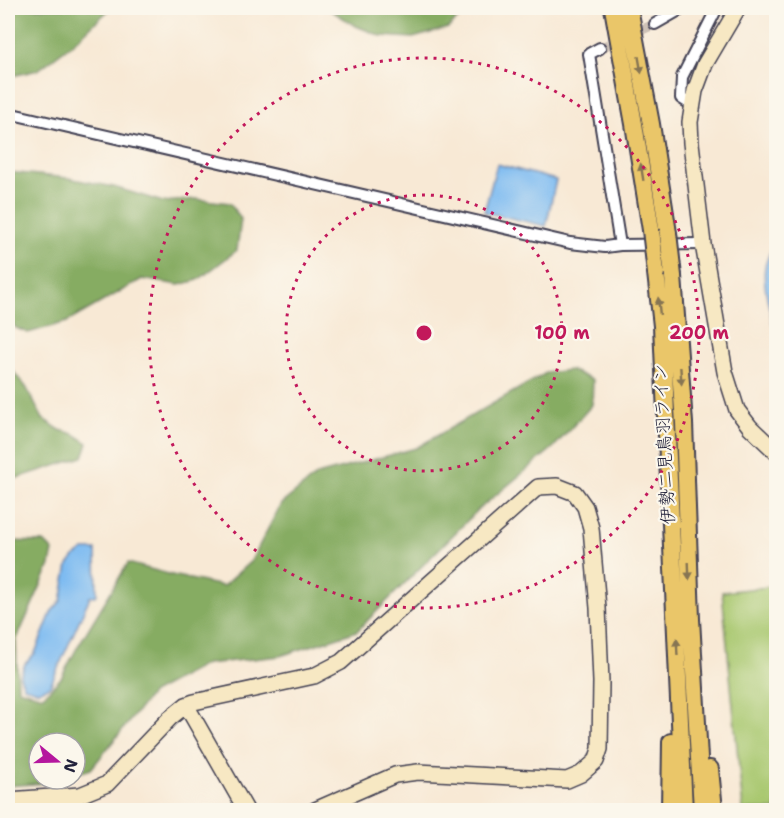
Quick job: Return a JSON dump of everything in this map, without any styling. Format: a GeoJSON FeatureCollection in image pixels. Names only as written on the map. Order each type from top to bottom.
{"type":"FeatureCollection","features":[{"type":"Feature","properties":{"kind":"main road","name":"伊勢二見鳥羽ライン"},"geometry":{"type":"LineString","coordinates":[[613,8],[651,230],[662,326],[684,810]]}},
{"type":"Feature","properties":{"kind":"main road","name":"伊勢二見鳥羽ライン"},"geometry":{"type":"LineString","coordinates":[[629,8],[651,124],[673,276],[684,423],[691,620],[702,810]]}},
{"type":"Feature","properties":{"kind":"main road"},"geometry":{"type":"LineString","coordinates":[[691,620],[701,671],[714,810]]}},
{"type":"Feature","properties":{"kind":"main road"},"geometry":{"type":"LineString","coordinates":[[670,810],[671,731],[679,687]]}},
{"type":"Feature","properties":{"kind":"street"},"geometry":{"type":"LineString","coordinates":[[655,24],[683,8]]}},
{"type":"Feature","properties":{"kind":"street"},"geometry":{"type":"LineString","coordinates":[[692,105],[681,98],[682,77],[717,8]]}},
{"type":"Feature","properties":{"kind":"street"},"geometry":{"type":"LineString","coordinates":[[738,8],[705,64],[695,91],[690,122],[691,143],[703,244],[725,372],[737,410],[750,427],[777,452]]}},
{"type":"Feature","properties":{"kind":"street"},"geometry":{"type":"LineString","coordinates":[[600,48],[589,54],[620,245]]}},
{"type":"Feature","properties":{"kind":"street"},"geometry":{"type":"LineString","coordinates":[[8,112],[570,243],[605,247],[703,244]]}},
{"type":"Feature","properties":{"kind":"street"},"geometry":{"type":"LineString","coordinates":[[8,800],[80,795],[107,784],[170,718],[186,705],[314,676],[341,662],[538,487],[557,486],[576,494],[585,507],[591,528],[598,608],[601,720],[600,749],[596,761],[581,774],[567,780],[418,772],[395,775],[315,810]]}},
{"type":"Feature","properties":{"kind":"street"},"geometry":{"type":"LineString","coordinates":[[186,705],[246,810]]}},
{"type":"Feature","properties":{"kind":"green space"},"geometry":{"type":"Polygon","coordinates":[[[8,8],[111,8],[71,45],[38,70],[8,77],[8,8]]]}},
{"type":"Feature","properties":{"kind":"green space"},"geometry":{"type":"Polygon","coordinates":[[[327,8],[470,8],[448,28],[413,38],[381,36],[356,26],[327,8]]]}},
{"type":"Feature","properties":{"kind":"green space"},"geometry":{"type":"Polygon","coordinates":[[[8,172],[68,178],[114,187],[163,202],[196,199],[230,203],[241,219],[237,250],[198,280],[179,285],[142,279],[67,322],[28,333],[16,328],[8,319],[8,172]]]}},
{"type":"Feature","properties":{"kind":"green space"},"geometry":{"type":"Polygon","coordinates":[[[8,365],[26,387],[43,419],[88,443],[83,457],[8,481],[8,365]]]}},
{"type":"Feature","properties":{"kind":"green space"},"geometry":{"type":"Polygon","coordinates":[[[570,370],[593,380],[592,405],[553,448],[478,510],[357,631],[280,656],[206,664],[152,693],[91,769],[87,770],[87,731],[27,731],[27,784],[8,786],[8,541],[44,542],[53,551],[50,565],[16,641],[18,689],[43,696],[61,678],[128,563],[223,586],[251,561],[281,504],[317,475],[416,448],[546,373],[570,370]]]}},
{"type":"Feature","properties":{"kind":"green space"},"geometry":{"type":"Polygon","coordinates":[[[776,586],[776,810],[743,810],[722,592],[776,586]]]}},
{"type":"Feature","properties":{"kind":"water"},"geometry":{"type":"Polygon","coordinates":[[[497,164],[556,180],[546,226],[484,212],[497,164]]]}},
{"type":"Feature","properties":{"kind":"water"},"geometry":{"type":"Polygon","coordinates":[[[776,240],[776,326],[773,325],[764,273],[776,240]]]}},
{"type":"Feature","properties":{"kind":"water"},"geometry":{"type":"Polygon","coordinates":[[[84,550],[96,550],[97,595],[90,597],[50,686],[38,691],[24,687],[20,676],[25,664],[35,653],[52,611],[61,601],[68,565],[84,550]]]}},
{"type":"Feature","properties":{"kind":"tunnel"},"geometry":{"type":"LineString","coordinates":[[600,48],[655,24]]}}]}
